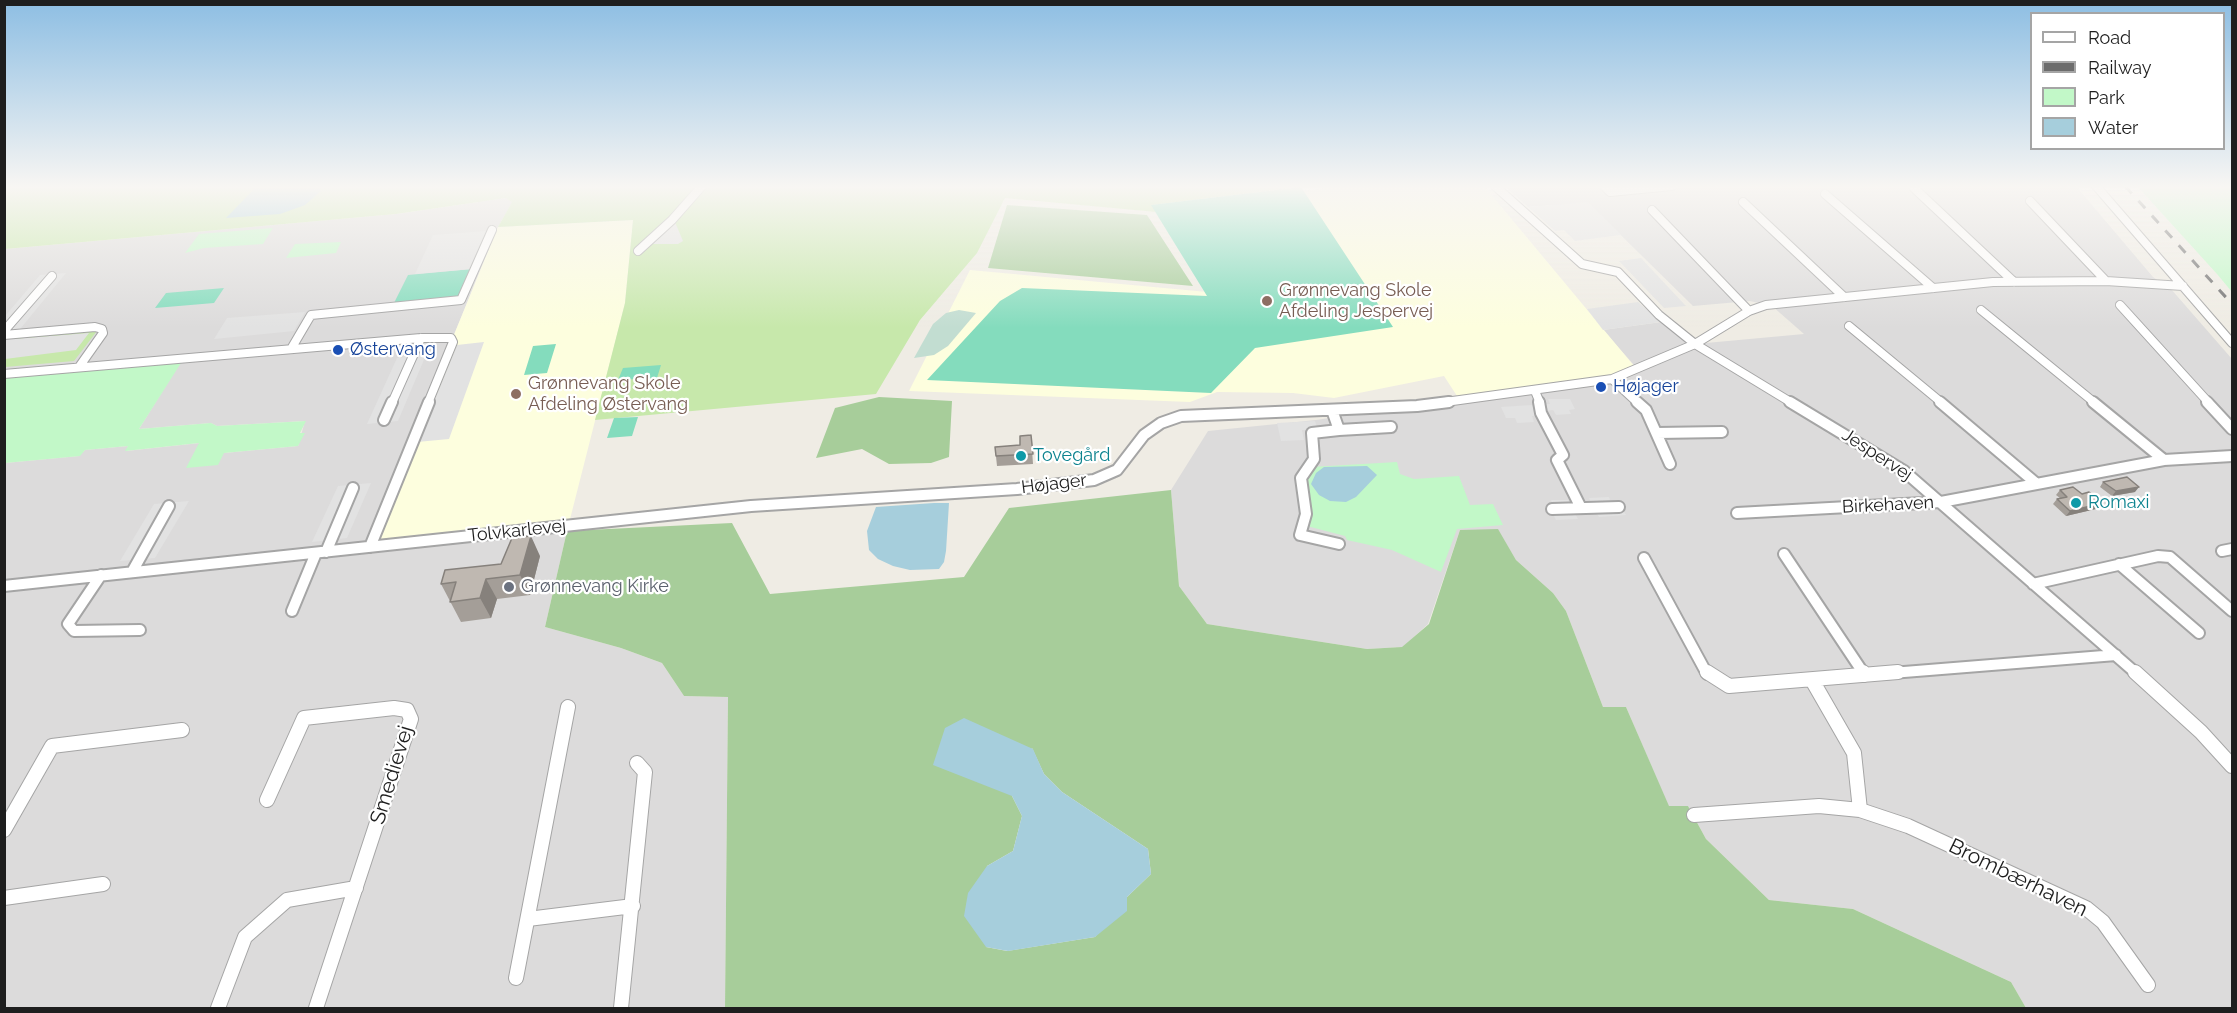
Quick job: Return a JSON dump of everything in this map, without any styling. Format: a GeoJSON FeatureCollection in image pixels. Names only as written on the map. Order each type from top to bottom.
{"type":"FeatureCollection","features":[{"type":"Feature","properties":{"kind":"street"},"geometry":{"type":"LineString","coordinates":[[291,349],[311,315],[461,300],[491,233]]}},
{"type":"Feature","properties":{"kind":"street"},"geometry":{"type":"LineString","coordinates":[[638,251],[655,233]]}},
{"type":"Feature","properties":{"kind":"street","name":"Jespervej"},"geometry":{"type":"LineString","coordinates":[[1548,233],[1582,264],[1618,272],[1659,315],[1695,344],[1755,382],[1872,449],[1904,471],[2116,655],[2201,732],[2232,766]]}},
{"type":"Feature","properties":{"kind":"street"},"geometry":{"type":"LineString","coordinates":[[1674,233],[1749,311]]}},
{"type":"Feature","properties":{"kind":"street"},"geometry":{"type":"LineString","coordinates":[[1776,233],[1844,297]]}},
{"type":"Feature","properties":{"kind":"street"},"geometry":{"type":"LineString","coordinates":[[1870,233],[1933,288]]}},
{"type":"Feature","properties":{"kind":"street"},"geometry":{"type":"LineString","coordinates":[[1962,233],[2014,282]]}},
{"type":"Feature","properties":{"kind":"street"},"geometry":{"type":"LineString","coordinates":[[2061,233],[2106,281]]}},
{"type":"Feature","properties":{"kind":"street"},"geometry":{"type":"LineString","coordinates":[[2137,233],[2232,343]]}},
{"type":"Feature","properties":{"kind":"street"},"geometry":{"type":"LineString","coordinates":[[4,333],[52,276]]}},
{"type":"Feature","properties":{"kind":"street","name":"Højager"},"geometry":{"type":"LineString","coordinates":[[708,511],[751,506],[1017,489],[1094,480],[1117,470],[1144,435],[1161,423],[1181,416],[1204,413],[1417,406],[1612,379],[1695,344],[1749,311],[1766,305],[2014,282],[2106,281],[2183,286]]}},
{"type":"Feature","properties":{"kind":"street"},"geometry":{"type":"LineString","coordinates":[[2120,305],[2232,429]]}},
{"type":"Feature","properties":{"kind":"street"},"geometry":{"type":"LineString","coordinates":[[1981,310],[2164,460]]}},
{"type":"Feature","properties":{"kind":"street"},"geometry":{"type":"LineString","coordinates":[[1849,326],[2037,484]]}},
{"type":"Feature","properties":{"kind":"street"},"geometry":{"type":"LineString","coordinates":[[4,333],[95,327],[102,329],[103,333],[79,367]]}},
{"type":"Feature","properties":{"kind":"street"},"geometry":{"type":"LineString","coordinates":[[384,420],[421,338]]}},
{"type":"Feature","properties":{"kind":"street"},"geometry":{"type":"LineString","coordinates":[[4,374],[421,338],[452,338],[453,342],[370,547]]}},
{"type":"Feature","properties":{"kind":"street"},"geometry":{"type":"LineString","coordinates":[[1612,379],[1646,410],[1670,464]]}},
{"type":"Feature","properties":{"kind":"street"},"geometry":{"type":"LineString","coordinates":[[1535,391],[1542,408],[1540,413],[1563,455],[1557,460],[1581,508]]}},
{"type":"Feature","properties":{"kind":"street"},"geometry":{"type":"LineString","coordinates":[[1332,410],[1339,429]]}},
{"type":"Feature","properties":{"kind":"street"},"geometry":{"type":"LineString","coordinates":[[1339,544],[1300,535],[1306,514],[1301,478],[1314,459],[1312,432],[1391,427]]}},
{"type":"Feature","properties":{"kind":"street"},"geometry":{"type":"LineString","coordinates":[[1657,434],[1722,432]]}},
{"type":"Feature","properties":{"kind":"street","name":"Birkehaven"},"geometry":{"type":"LineString","coordinates":[[1737,513],[1941,502],[2164,460],[2232,456]]}},
{"type":"Feature","properties":{"kind":"street"},"geometry":{"type":"LineString","coordinates":[[292,611],[353,488]]}},
{"type":"Feature","properties":{"kind":"street"},"geometry":{"type":"LineString","coordinates":[[132,572],[169,506]]}},
{"type":"Feature","properties":{"kind":"street"},"geometry":{"type":"LineString","coordinates":[[1552,509],[1619,507]]}},
{"type":"Feature","properties":{"kind":"street","name":"Tolvkarlevej"},"geometry":{"type":"LineString","coordinates":[[4,586],[708,511]]}},
{"type":"Feature","properties":{"kind":"street"},"geometry":{"type":"LineString","coordinates":[[1784,554],[1865,675]]}},
{"type":"Feature","properties":{"kind":"street"},"geometry":{"type":"LineString","coordinates":[[2033,584],[2158,556],[2170,557],[2232,611]]}},
{"type":"Feature","properties":{"kind":"street"},"geometry":{"type":"LineString","coordinates":[[1644,558],[1708,675],[1713,680],[1729,686],[2116,655]]}},
{"type":"Feature","properties":{"kind":"street"},"geometry":{"type":"LineString","coordinates":[[2119,564],[2199,633]]}},
{"type":"Feature","properties":{"kind":"street"},"geometry":{"type":"LineString","coordinates":[[101,576],[68,624],[74,631],[140,630]]}},
{"type":"Feature","properties":{"kind":"street"},"geometry":{"type":"LineString","coordinates":[[1812,680],[1854,753],[1860,810]]}},
{"type":"Feature","properties":{"kind":"street"},"geometry":{"type":"LineString","coordinates":[[516,978],[568,707]]}},
{"type":"Feature","properties":{"kind":"street","name":"Smedievej"},"geometry":{"type":"LineString","coordinates":[[267,800],[304,718],[394,708],[407,710],[411,719],[316,1008]]}},
{"type":"Feature","properties":{"kind":"street"},"geometry":{"type":"LineString","coordinates":[[4,830],[52,746],[182,730]]}},
{"type":"Feature","properties":{"kind":"street"},"geometry":{"type":"LineString","coordinates":[[621,1008],[645,772],[637,763]]}},
{"type":"Feature","properties":{"kind":"street","name":"Brombærhaven"},"geometry":{"type":"LineString","coordinates":[[1694,815],[1819,806],[1860,810],[1908,826],[2086,908],[2103,922],[2148,986]]}},
{"type":"Feature","properties":{"kind":"street"},"geometry":{"type":"LineString","coordinates":[[4,898],[104,884]]}},
{"type":"Feature","properties":{"kind":"street"},"geometry":{"type":"LineString","coordinates":[[218,1008],[245,937],[287,900],[356,888]]}},
{"type":"Feature","properties":{"kind":"street"},"geometry":{"type":"LineString","coordinates":[[528,919],[633,906]]}},
{"type":"Feature","properties":{"kind":"shaded area"},"geometry":{"type":"Polygon","coordinates":[[[181,233],[495,233],[440,369],[371,552],[567,531],[545,627],[621,648],[662,663],[684,696],[728,697],[725,1008],[5,1008],[5,463],[79,456],[85,450],[128,446],[126,451],[200,443],[224,453],[298,446],[305,421],[217,426],[211,423],[139,429],[180,363],[5,378],[5,249],[181,233]]]}},
{"type":"Feature","properties":{"kind":"shaded area"},"geometry":{"type":"Polygon","coordinates":[[[486,233],[472,269],[415,274],[433,235],[486,233]]]}},
{"type":"Feature","properties":{"kind":"shaded area","name":"Grønnevang Skole Afdeling Østervang"},"geometry":{"type":"Polygon","coordinates":[[[495,233],[632,233],[625,303],[567,531],[370,552],[440,369],[495,233]]]}},
{"type":"Feature","properties":{"kind":"shaded area"},"geometry":{"type":"Polygon","coordinates":[[[658,233],[680,233],[683,241],[678,244],[642,244],[658,233]]]}},
{"type":"Feature","properties":{"kind":"shaded area","name":"Grønnevang Skole Afdeling Jespervej"},"geometry":{"type":"Polygon","coordinates":[[[1189,233],[1523,233],[1634,366],[1612,376],[1459,399],[1444,376],[1334,398],[1293,393],[1217,392],[1190,402],[909,391],[970,270],[1218,293],[1189,233]]]}},
{"type":"Feature","properties":{"kind":"shaded area"},"geometry":{"type":"Polygon","coordinates":[[[1567,233],[1621,235],[1575,241],[1567,233]]]}},
{"type":"Feature","properties":{"kind":"shaded area"},"geometry":{"type":"Polygon","coordinates":[[[1619,233],[2116,233],[2153,277],[2171,289],[2232,359],[2232,1008],[2026,1008],[2011,982],[1853,909],[1769,900],[1706,839],[1688,806],[1669,807],[1626,707],[1603,707],[1566,611],[1553,593],[1516,560],[1498,530],[1460,530],[1428,624],[1403,647],[1367,649],[1207,624],[1179,586],[1171,490],[1208,431],[1316,420],[1459,399],[1634,365],[1603,330],[1661,322],[1706,343],[1804,334],[1772,306],[1750,301],[1693,306],[1619,233]]]}},
{"type":"Feature","properties":{"kind":"shaded area"},"geometry":{"type":"Polygon","coordinates":[[[1641,258],[1686,306],[1664,308],[1619,261],[1641,258]]]}},
{"type":"Feature","properties":{"kind":"shaded area"},"geometry":{"type":"Polygon","coordinates":[[[66,273],[12,339],[89,333],[76,350],[5,359],[5,316],[40,275],[66,273]]]}},
{"type":"Feature","properties":{"kind":"shaded area"},"geometry":{"type":"Polygon","coordinates":[[[1638,302],[1661,322],[1603,330],[1587,309],[1638,302]]]}},
{"type":"Feature","properties":{"kind":"shaded area"},"geometry":{"type":"Polygon","coordinates":[[[959,310],[976,313],[948,346],[934,355],[914,358],[933,324],[946,313],[959,310]]]}},
{"type":"Feature","properties":{"kind":"shaded area"},"geometry":{"type":"Polygon","coordinates":[[[305,312],[294,331],[214,339],[227,318],[305,312]]]}},
{"type":"Feature","properties":{"kind":"shaded area"},"geometry":{"type":"Polygon","coordinates":[[[484,342],[449,439],[417,442],[457,345],[484,342]]]}},
{"type":"Feature","properties":{"kind":"shaded area"},"geometry":{"type":"Polygon","coordinates":[[[426,355],[398,421],[367,424],[397,358],[426,355]]]}},
{"type":"Feature","properties":{"kind":"shaded area"},"geometry":{"type":"Polygon","coordinates":[[[1548,399],[1570,399],[1575,409],[1569,410],[1571,414],[1556,415],[1553,410],[1545,411],[1546,415],[1532,416],[1534,422],[1517,423],[1515,418],[1506,418],[1501,407],[1532,405],[1535,410],[1536,405],[1550,404],[1548,399]]]}},
{"type":"Feature","properties":{"kind":"shaded area"},"geometry":{"type":"Polygon","coordinates":[[[1315,421],[1318,430],[1302,430],[1304,440],[1281,441],[1277,423],[1315,421]]]}},
{"type":"Feature","properties":{"kind":"shaded area"},"geometry":{"type":"Polygon","coordinates":[[[371,483],[347,538],[312,542],[338,486],[371,483]]]}},
{"type":"Feature","properties":{"kind":"shaded area"},"geometry":{"type":"Polygon","coordinates":[[[1609,497],[1611,503],[1619,503],[1626,515],[1599,517],[1595,511],[1575,513],[1578,519],[1556,520],[1549,506],[1553,506],[1551,500],[1568,500],[1572,506],[1592,504],[1589,498],[1609,497]]]}},
{"type":"Feature","properties":{"kind":"shaded area"},"geometry":{"type":"Polygon","coordinates":[[[189,501],[155,558],[120,561],[154,504],[189,501]]]}},
{"type":"Feature","properties":{"kind":"green space"},"geometry":{"type":"Polygon","coordinates":[[[5,233],[181,233],[5,249],[5,233]]]}},
{"type":"Feature","properties":{"kind":"green space"},"geometry":{"type":"Polygon","coordinates":[[[270,233],[263,244],[204,248],[185,253],[199,234],[270,233]]]}},
{"type":"Feature","properties":{"kind":"green space"},"geometry":{"type":"Polygon","coordinates":[[[632,233],[987,233],[977,253],[920,320],[876,394],[595,420],[625,303],[632,233]]]}},
{"type":"Feature","properties":{"kind":"green space"},"geometry":{"type":"Polygon","coordinates":[[[998,233],[1159,233],[1193,286],[988,268],[998,233]]]}},
{"type":"Feature","properties":{"kind":"green space"},"geometry":{"type":"Polygon","coordinates":[[[1168,233],[1331,233],[1393,327],[1255,348],[1211,393],[927,380],[1000,301],[1022,288],[1207,296],[1168,233]]]}},
{"type":"Feature","properties":{"kind":"green space"},"geometry":{"type":"Polygon","coordinates":[[[2180,233],[2232,233],[2232,292],[2180,233]]]}},
{"type":"Feature","properties":{"kind":"green space"},"geometry":{"type":"Polygon","coordinates":[[[341,242],[336,253],[286,258],[295,244],[341,242]]]}},
{"type":"Feature","properties":{"kind":"green space"},"geometry":{"type":"Polygon","coordinates":[[[472,269],[461,297],[394,303],[408,275],[472,269]]]}},
{"type":"Feature","properties":{"kind":"green space"},"geometry":{"type":"Polygon","coordinates":[[[224,288],[214,303],[155,308],[166,293],[224,288]]]}},
{"type":"Feature","properties":{"kind":"green space"},"geometry":{"type":"Polygon","coordinates":[[[97,331],[74,361],[5,367],[5,338],[97,331]]]}},
{"type":"Feature","properties":{"kind":"green space"},"geometry":{"type":"Polygon","coordinates":[[[556,344],[547,373],[524,375],[533,346],[556,344]]]}},
{"type":"Feature","properties":{"kind":"green space"},"geometry":{"type":"Polygon","coordinates":[[[181,363],[139,429],[211,423],[217,426],[306,421],[300,433],[305,433],[298,446],[224,453],[218,465],[186,468],[199,443],[125,451],[128,446],[85,450],[80,456],[5,463],[5,378],[181,363]]]}},
{"type":"Feature","properties":{"kind":"green space"},"geometry":{"type":"Polygon","coordinates":[[[661,365],[657,378],[618,380],[623,368],[661,365]]]}},
{"type":"Feature","properties":{"kind":"green space"},"geometry":{"type":"Polygon","coordinates":[[[879,397],[952,401],[949,457],[931,463],[889,464],[862,449],[816,458],[835,408],[879,397]]]}},
{"type":"Feature","properties":{"kind":"green space"},"geometry":{"type":"Polygon","coordinates":[[[638,417],[632,436],[607,438],[614,418],[638,417]]]}},
{"type":"Feature","properties":{"kind":"green space"},"geometry":{"type":"Polygon","coordinates":[[[1397,462],[1400,474],[1414,479],[1459,476],[1470,505],[1493,504],[1503,525],[1457,529],[1441,572],[1392,550],[1347,540],[1345,536],[1307,526],[1311,514],[1305,478],[1311,467],[1397,462]]]}},
{"type":"Feature","properties":{"kind":"green space"},"geometry":{"type":"Polygon","coordinates":[[[1171,490],[1179,586],[1207,624],[1367,649],[1402,647],[1429,624],[1460,530],[1498,529],[1516,560],[1553,593],[1566,611],[1603,707],[1626,707],[1669,806],[1688,806],[1706,839],[1769,900],[1853,909],[2011,982],[2026,1008],[725,1008],[728,697],[684,696],[662,663],[621,648],[545,627],[567,531],[732,523],[770,594],[964,577],[1009,508],[1171,490]],[[1032,748],[1012,796],[1022,816],[1013,851],[987,866],[986,947],[1007,951],[1095,937],[1127,897],[1151,874],[1148,849],[1062,792],[1044,774],[1032,748]]]}},
{"type":"Feature","properties":{"kind":"water"},"geometry":{"type":"Polygon","coordinates":[[[1367,466],[1377,475],[1356,497],[1346,502],[1330,501],[1319,495],[1311,484],[1316,473],[1324,467],[1367,466]]]}},
{"type":"Feature","properties":{"kind":"water"},"geometry":{"type":"Polygon","coordinates":[[[949,503],[946,551],[944,562],[939,569],[910,570],[893,566],[878,559],[869,550],[867,531],[876,507],[949,503]]]}},
{"type":"Feature","properties":{"kind":"water"},"geometry":{"type":"Polygon","coordinates":[[[964,718],[1033,749],[1044,774],[1062,792],[1148,849],[1151,874],[1127,897],[1127,911],[1095,937],[1008,951],[986,947],[964,916],[968,893],[987,866],[1013,851],[1022,816],[1012,796],[933,765],[945,728],[964,718]]]}},
{"type":"Feature","properties":{"kind":"building"},"geometry":{"type":"Polygon","coordinates":[[[1031,435],[1033,454],[996,456],[995,447],[1020,445],[1020,436],[1031,435]]]}},
{"type":"Feature","properties":{"kind":"building"},"geometry":{"type":"Polygon","coordinates":[[[2127,477],[2139,487],[2116,491],[2103,482],[2127,477]]]}},
{"type":"Feature","properties":{"kind":"building"},"geometry":{"type":"Polygon","coordinates":[[[2073,487],[2082,494],[2089,492],[2103,503],[2070,511],[2057,499],[2067,497],[2060,490],[2073,487]]]}},
{"type":"Feature","properties":{"kind":"building"},"geometry":{"type":"Polygon","coordinates":[[[531,536],[520,575],[486,579],[480,598],[450,602],[456,582],[441,584],[445,570],[501,564],[512,538],[531,536]]]}},
{"type":"Feature","properties":{"kind":"railway"},"geometry":{"type":"LineString","coordinates":[[2168,233],[2232,304]]}},
{"type":"Feature","properties":{"kind":"place","name":"Grønnevang Skole Afdeling Jespervej"},"geometry":{"type":"Point","coordinates":[1267,301]}},
{"type":"Feature","properties":{"kind":"place","name":"Østervang"},"geometry":{"type":"Point","coordinates":[338,350]}},
{"type":"Feature","properties":{"kind":"place","name":"Højager"},"geometry":{"type":"Point","coordinates":[1601,387]}},
{"type":"Feature","properties":{"kind":"place","name":"Grønnevang Skole Afdeling Østervang"},"geometry":{"type":"Point","coordinates":[516,394]}},
{"type":"Feature","properties":{"kind":"place","name":"Tovegård"},"geometry":{"type":"Point","coordinates":[1021,456]}},
{"type":"Feature","properties":{"kind":"place","name":"Romaxi"},"geometry":{"type":"Point","coordinates":[2076,503]}},
{"type":"Feature","properties":{"kind":"place","name":"Grønnevang Kirke"},"geometry":{"type":"Point","coordinates":[509,587]}}]}
